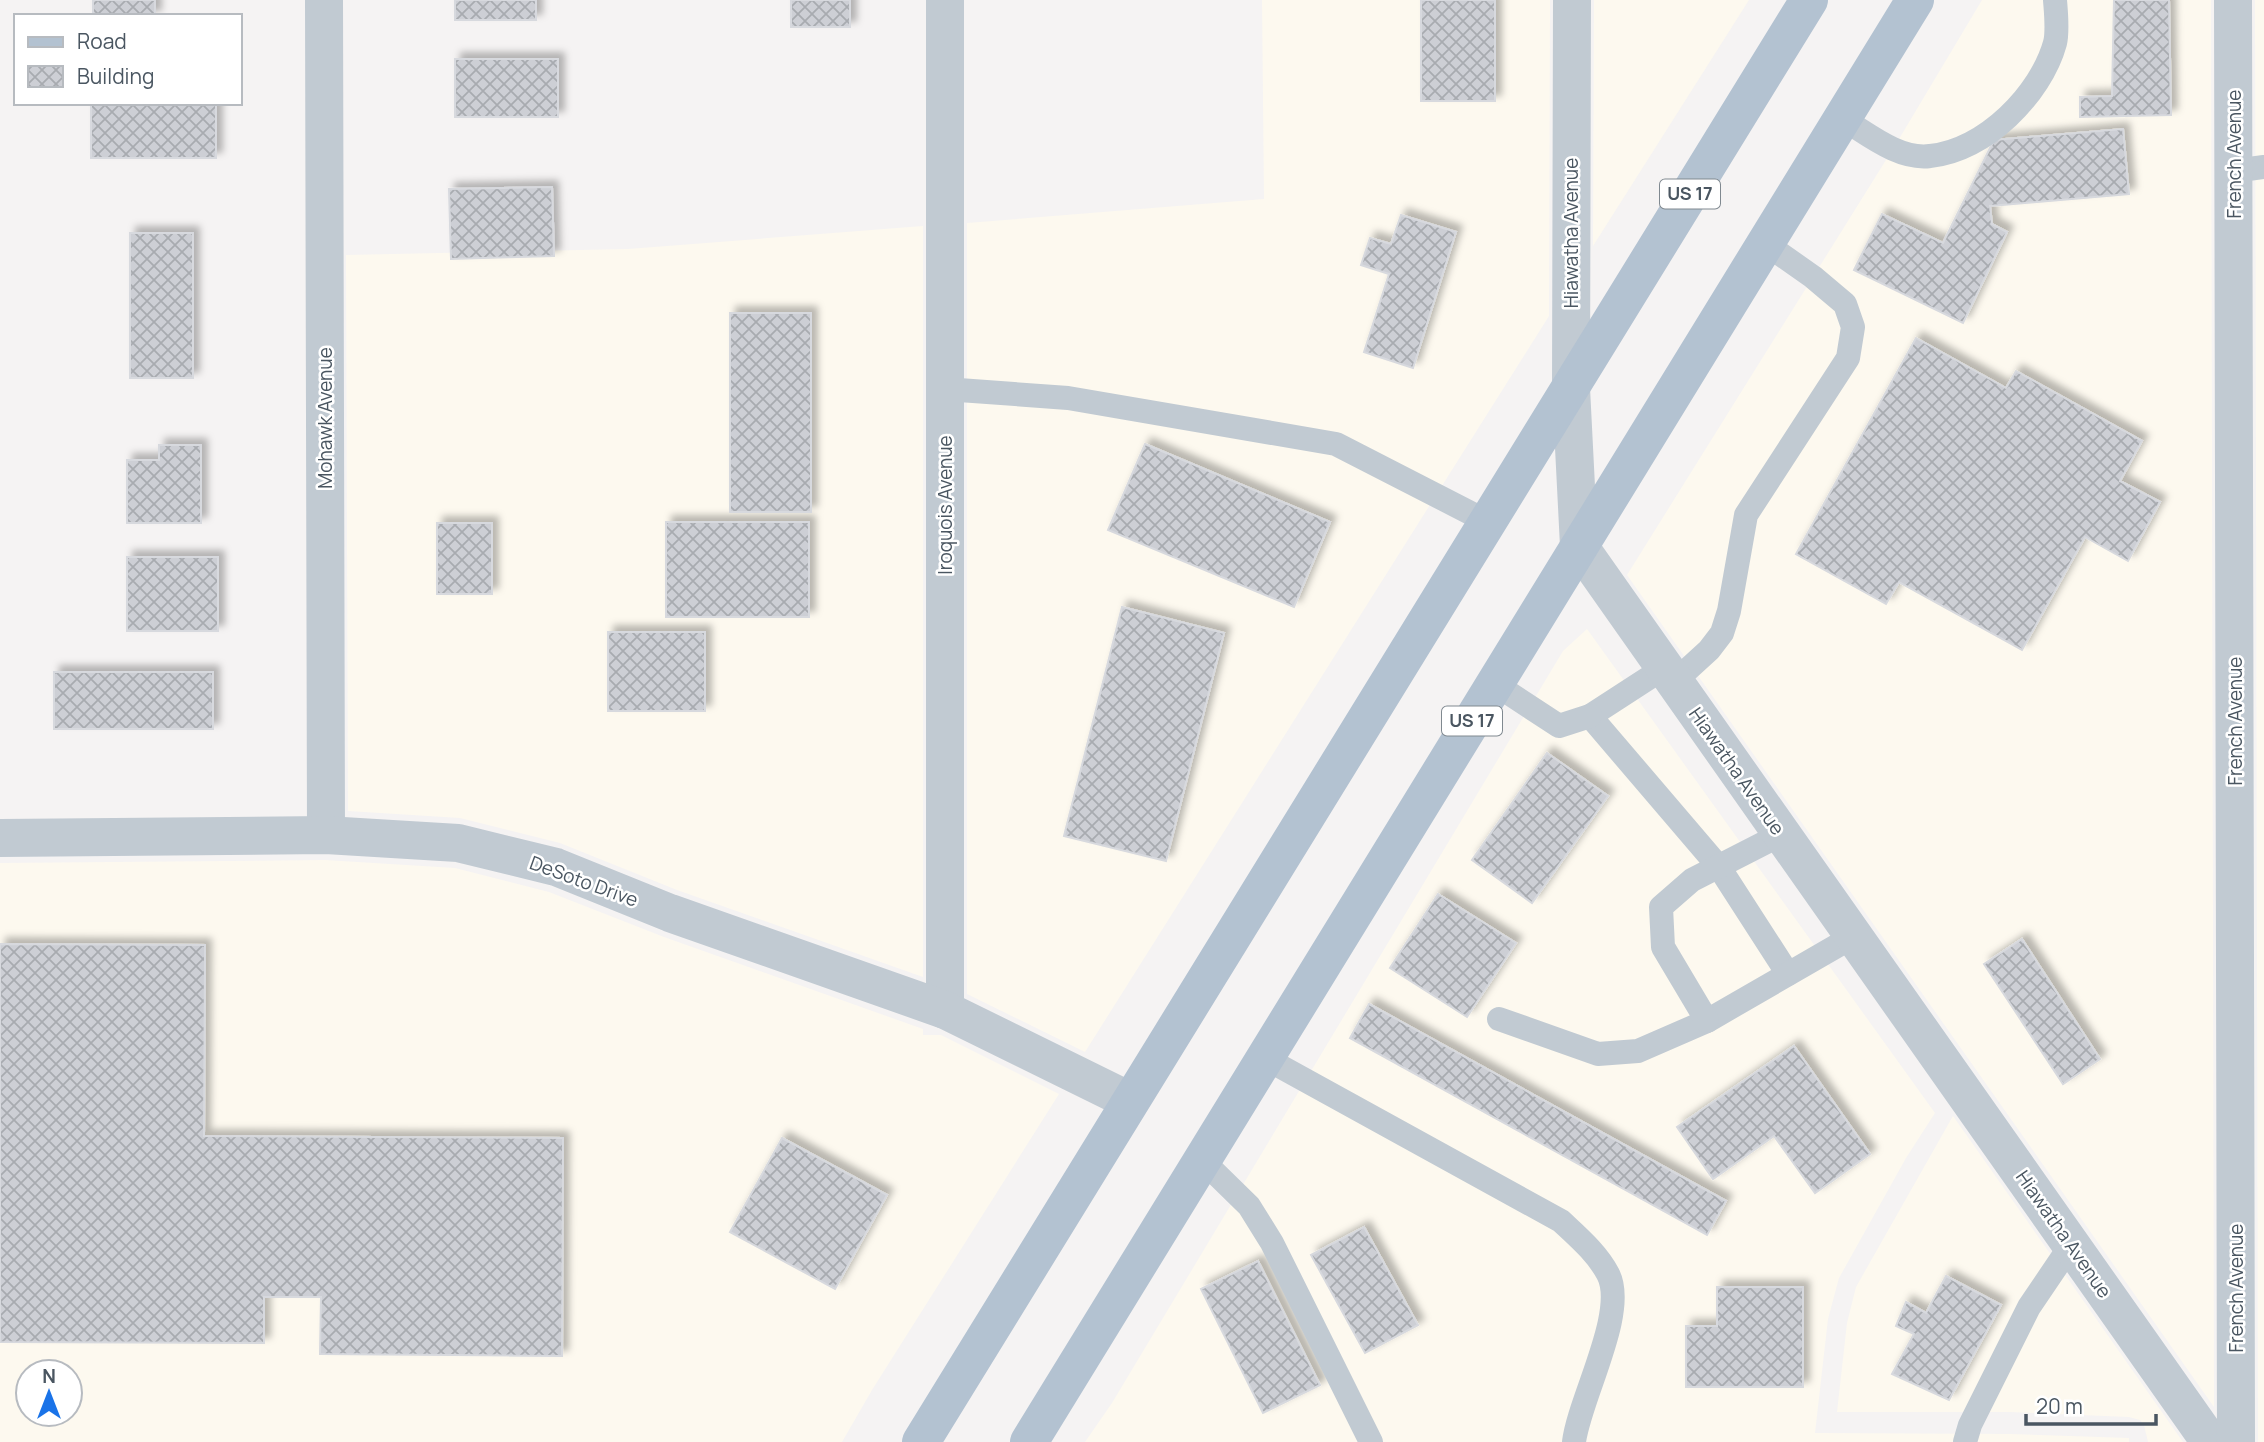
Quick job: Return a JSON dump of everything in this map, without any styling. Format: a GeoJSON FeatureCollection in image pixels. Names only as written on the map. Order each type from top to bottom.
{"type":"FeatureCollection","features":[{"type":"Feature","properties":{"kind":"main road","name":"US 17"},"geometry":{"type":"LineString","coordinates":[[921,1442],[1809,0]]}},
{"type":"Feature","properties":{"kind":"main road","name":"US 17"},"geometry":{"type":"LineString","coordinates":[[1029,1442],[1915,0]]}},
{"type":"Feature","properties":{"kind":"street","name":"Mohawk Avenue"},"geometry":{"type":"LineString","coordinates":[[324,0],[326,835]]}},
{"type":"Feature","properties":{"kind":"street","name":"Iroquois Avenue"},"geometry":{"type":"LineString","coordinates":[[945,0],[945,1010]]}},
{"type":"Feature","properties":{"kind":"street","name":"Hiawatha Avenue"},"geometry":{"type":"LineString","coordinates":[[1572,0],[1571,388],[1579,546],[2210,1442]]}},
{"type":"Feature","properties":{"kind":"street","name":"French Avenue"},"geometry":{"type":"LineString","coordinates":[[2233,0],[2249,169],[2236,1442]]}},
{"type":"Feature","properties":{"kind":"street","name":"DeSoto Drive"},"geometry":{"type":"LineString","coordinates":[[0,838],[326,835],[458,843],[556,867],[670,913],[945,1010],[1130,1101]]}},
{"type":"Feature","properties":{"kind":"lane"},"geometry":{"type":"LineString","coordinates":[[1843,119],[1902,153],[1930,157],[1967,145],[2005,121],[2034,89],[2055,42],[2055,0]]}},
{"type":"Feature","properties":{"kind":"lane"},"geometry":{"type":"LineString","coordinates":[[1495,684],[1559,726],[1590,716],[1669,675],[1709,650],[1722,633],[1729,611],[1746,515],[1849,358],[1853,327],[1845,304],[1813,277],[1766,244]]}},
{"type":"Feature","properties":{"kind":"lane"},"geometry":{"type":"LineString","coordinates":[[945,389],[1068,398],[1336,444],[1488,522]]}},
{"type":"Feature","properties":{"kind":"lane"},"geometry":{"type":"LineString","coordinates":[[1590,716],[1719,867],[1788,974]]}},
{"type":"Feature","properties":{"kind":"lane"},"geometry":{"type":"LineString","coordinates":[[1706,1021],[1662,947],[1661,907],[1692,880],[1782,834]]}},
{"type":"Feature","properties":{"kind":"lane"},"geometry":{"type":"LineString","coordinates":[[1499,1019],[1598,1054],[1638,1051],[1706,1021],[1854,936]]}},
{"type":"Feature","properties":{"kind":"lane"},"geometry":{"type":"LineString","coordinates":[[1265,1058],[1561,1221],[1593,1252],[1610,1276],[1614,1307],[1574,1442]]}},
{"type":"Feature","properties":{"kind":"lane"},"geometry":{"type":"LineString","coordinates":[[1202,1160],[1249,1206],[1272,1242],[1371,1442]]}},
{"type":"Feature","properties":{"kind":"lane"},"geometry":{"type":"LineString","coordinates":[[1965,1442],[1970,1425],[2029,1307],[2071,1245]]}},
{"type":"Feature","properties":{"kind":"shaded area"},"geometry":{"type":"Polygon","coordinates":[[[1262,0],[1550,0],[1549,316],[1085,1052],[967,994],[967,223],[1264,199],[1262,0]]]}},
{"type":"Feature","properties":{"kind":"shaded area"},"geometry":{"type":"Polygon","coordinates":[[[1594,0],[1749,0],[1593,246],[1594,0]]]}},
{"type":"Feature","properties":{"kind":"shaded area"},"geometry":{"type":"Polygon","coordinates":[[[1982,0],[2211,0],[2214,1407],[1627,575],[1896,144],[1982,0]]]}},
{"type":"Feature","properties":{"kind":"shaded area"},"geometry":{"type":"Polygon","coordinates":[[[2255,0],[2264,0],[2264,1442],[2258,1442],[2255,0]]]}},
{"type":"Feature","properties":{"kind":"shaded area"},"geometry":{"type":"Polygon","coordinates":[[[923,226],[923,977],[677,890],[560,843],[460,818],[348,811],[346,255],[628,249],[923,226]]]}},
{"type":"Feature","properties":{"kind":"shaded area"},"geometry":{"type":"Polygon","coordinates":[[[1587,629],[1935,1113],[1906,1158],[1839,1278],[1828,1319],[1815,1433],[2010,1434],[2129,1438],[2129,1442],[1085,1442],[1112,1403],[1563,651],[1587,629]]]}},
{"type":"Feature","properties":{"kind":"shaded area"},"geometry":{"type":"Polygon","coordinates":[[[325,860],[455,868],[549,892],[664,937],[923,1029],[923,1035],[941,1035],[1059,1094],[842,1442],[0,1442],[0,863],[325,860]]]}},
{"type":"Feature","properties":{"kind":"shaded area"},"geometry":{"type":"Polygon","coordinates":[[[1953,1116],[2183,1442],[2148,1442],[2144,1425],[2140,1420],[2129,1417],[2010,1412],[1837,1412],[1847,1323],[1856,1287],[1953,1116]]]}},
{"type":"Feature","properties":{"kind":"building"},"geometry":{"type":"Polygon","coordinates":[[[93,0],[155,0],[155,14],[93,14],[93,0]]]}},
{"type":"Feature","properties":{"kind":"building"},"geometry":{"type":"Polygon","coordinates":[[[455,0],[536,0],[536,20],[455,20],[455,0]]]}},
{"type":"Feature","properties":{"kind":"building"},"geometry":{"type":"Polygon","coordinates":[[[791,0],[850,0],[850,27],[791,27],[791,0]]]}},
{"type":"Feature","properties":{"kind":"building"},"geometry":{"type":"Polygon","coordinates":[[[1421,0],[1495,0],[1495,101],[1421,101],[1421,0]]]}},
{"type":"Feature","properties":{"kind":"building"},"geometry":{"type":"Polygon","coordinates":[[[2114,0],[2169,0],[2171,115],[2080,117],[2080,97],[2112,96],[2114,0]]]}},
{"type":"Feature","properties":{"kind":"building"},"geometry":{"type":"Polygon","coordinates":[[[455,59],[558,59],[558,117],[455,117],[455,59]]]}},
{"type":"Feature","properties":{"kind":"building"},"geometry":{"type":"Polygon","coordinates":[[[91,105],[216,105],[216,158],[91,158],[91,105]]]}},
{"type":"Feature","properties":{"kind":"building"},"geometry":{"type":"Polygon","coordinates":[[[2123,129],[2129,194],[1990,206],[1992,224],[2007,232],[1963,323],[1854,270],[1882,214],[1943,243],[1994,140],[2123,129]]]}},
{"type":"Feature","properties":{"kind":"building"},"geometry":{"type":"Polygon","coordinates":[[[552,187],[554,256],[451,259],[449,189],[552,187]]]}},
{"type":"Feature","properties":{"kind":"building"},"geometry":{"type":"Polygon","coordinates":[[[1401,215],[1456,232],[1413,368],[1364,352],[1389,274],[1361,265],[1370,238],[1391,244],[1401,215]]]}},
{"type":"Feature","properties":{"kind":"building"},"geometry":{"type":"Polygon","coordinates":[[[130,233],[193,233],[193,378],[130,378],[130,233]]]}},
{"type":"Feature","properties":{"kind":"building"},"geometry":{"type":"Polygon","coordinates":[[[730,313],[811,313],[811,512],[730,512],[730,313]]]}},
{"type":"Feature","properties":{"kind":"building"},"geometry":{"type":"Polygon","coordinates":[[[1916,338],[2006,388],[2016,371],[2142,441],[2120,481],[2160,502],[2128,561],[2085,537],[2022,650],[1899,582],[1886,604],[1796,554],[1916,338]]]}},
{"type":"Feature","properties":{"kind":"building"},"geometry":{"type":"Polygon","coordinates":[[[1145,444],[1330,522],[1294,607],[1108,530],[1145,444]]]}},
{"type":"Feature","properties":{"kind":"building"},"geometry":{"type":"Polygon","coordinates":[[[159,445],[201,445],[201,523],[127,523],[127,460],[159,460],[159,445]]]}},
{"type":"Feature","properties":{"kind":"building"},"geometry":{"type":"Polygon","coordinates":[[[666,522],[809,522],[809,617],[666,617],[666,522]]]}},
{"type":"Feature","properties":{"kind":"building"},"geometry":{"type":"Polygon","coordinates":[[[437,523],[492,523],[492,594],[437,594],[437,523]]]}},
{"type":"Feature","properties":{"kind":"building"},"geometry":{"type":"Polygon","coordinates":[[[127,557],[218,557],[218,631],[127,631],[127,557]]]}},
{"type":"Feature","properties":{"kind":"building"},"geometry":{"type":"Polygon","coordinates":[[[1122,607],[1224,633],[1166,861],[1064,836],[1122,607]]]}},
{"type":"Feature","properties":{"kind":"building"},"geometry":{"type":"Polygon","coordinates":[[[608,632],[705,632],[705,711],[608,711],[608,632]]]}},
{"type":"Feature","properties":{"kind":"building"},"geometry":{"type":"Polygon","coordinates":[[[54,672],[213,672],[213,729],[54,729],[54,672]]]}},
{"type":"Feature","properties":{"kind":"building"},"geometry":{"type":"Polygon","coordinates":[[[1547,753],[1608,796],[1532,903],[1472,860],[1547,753]]]}},
{"type":"Feature","properties":{"kind":"building"},"geometry":{"type":"Polygon","coordinates":[[[1438,894],[1516,943],[1467,1017],[1390,968],[1438,894]]]}},
{"type":"Feature","properties":{"kind":"building"},"geometry":{"type":"Polygon","coordinates":[[[2022,939],[2100,1059],[2063,1084],[1984,964],[2022,939]]]}},
{"type":"Feature","properties":{"kind":"building"},"geometry":{"type":"Polygon","coordinates":[[[0,944],[205,945],[204,1136],[563,1138],[562,1356],[320,1354],[321,1297],[264,1297],[264,1343],[0,1342],[0,944]]]}},
{"type":"Feature","properties":{"kind":"building"},"geometry":{"type":"Polygon","coordinates":[[[1369,1004],[1726,1201],[1707,1235],[1350,1038],[1369,1004]]]}},
{"type":"Feature","properties":{"kind":"building"},"geometry":{"type":"Polygon","coordinates":[[[1794,1046],[1870,1154],[1815,1193],[1774,1136],[1713,1179],[1677,1127],[1794,1046]]]}},
{"type":"Feature","properties":{"kind":"building"},"geometry":{"type":"Polygon","coordinates":[[[782,1138],[887,1195],[835,1289],[730,1232],[782,1138]]]}},
{"type":"Feature","properties":{"kind":"building"},"geometry":{"type":"Polygon","coordinates":[[[1364,1227],[1418,1325],[1365,1353],[1311,1255],[1364,1227]]]}},
{"type":"Feature","properties":{"kind":"building"},"geometry":{"type":"Polygon","coordinates":[[[1258,1261],[1320,1385],[1263,1413],[1201,1289],[1258,1261]]]}},
{"type":"Feature","properties":{"kind":"building"},"geometry":{"type":"Polygon","coordinates":[[[1946,1276],[2001,1305],[1949,1400],[1892,1374],[1914,1334],[1896,1326],[1906,1302],[1926,1313],[1946,1276]]]}},
{"type":"Feature","properties":{"kind":"building"},"geometry":{"type":"Polygon","coordinates":[[[1717,1287],[1803,1287],[1803,1387],[1686,1387],[1686,1326],[1717,1326],[1717,1287]]]}}]}
